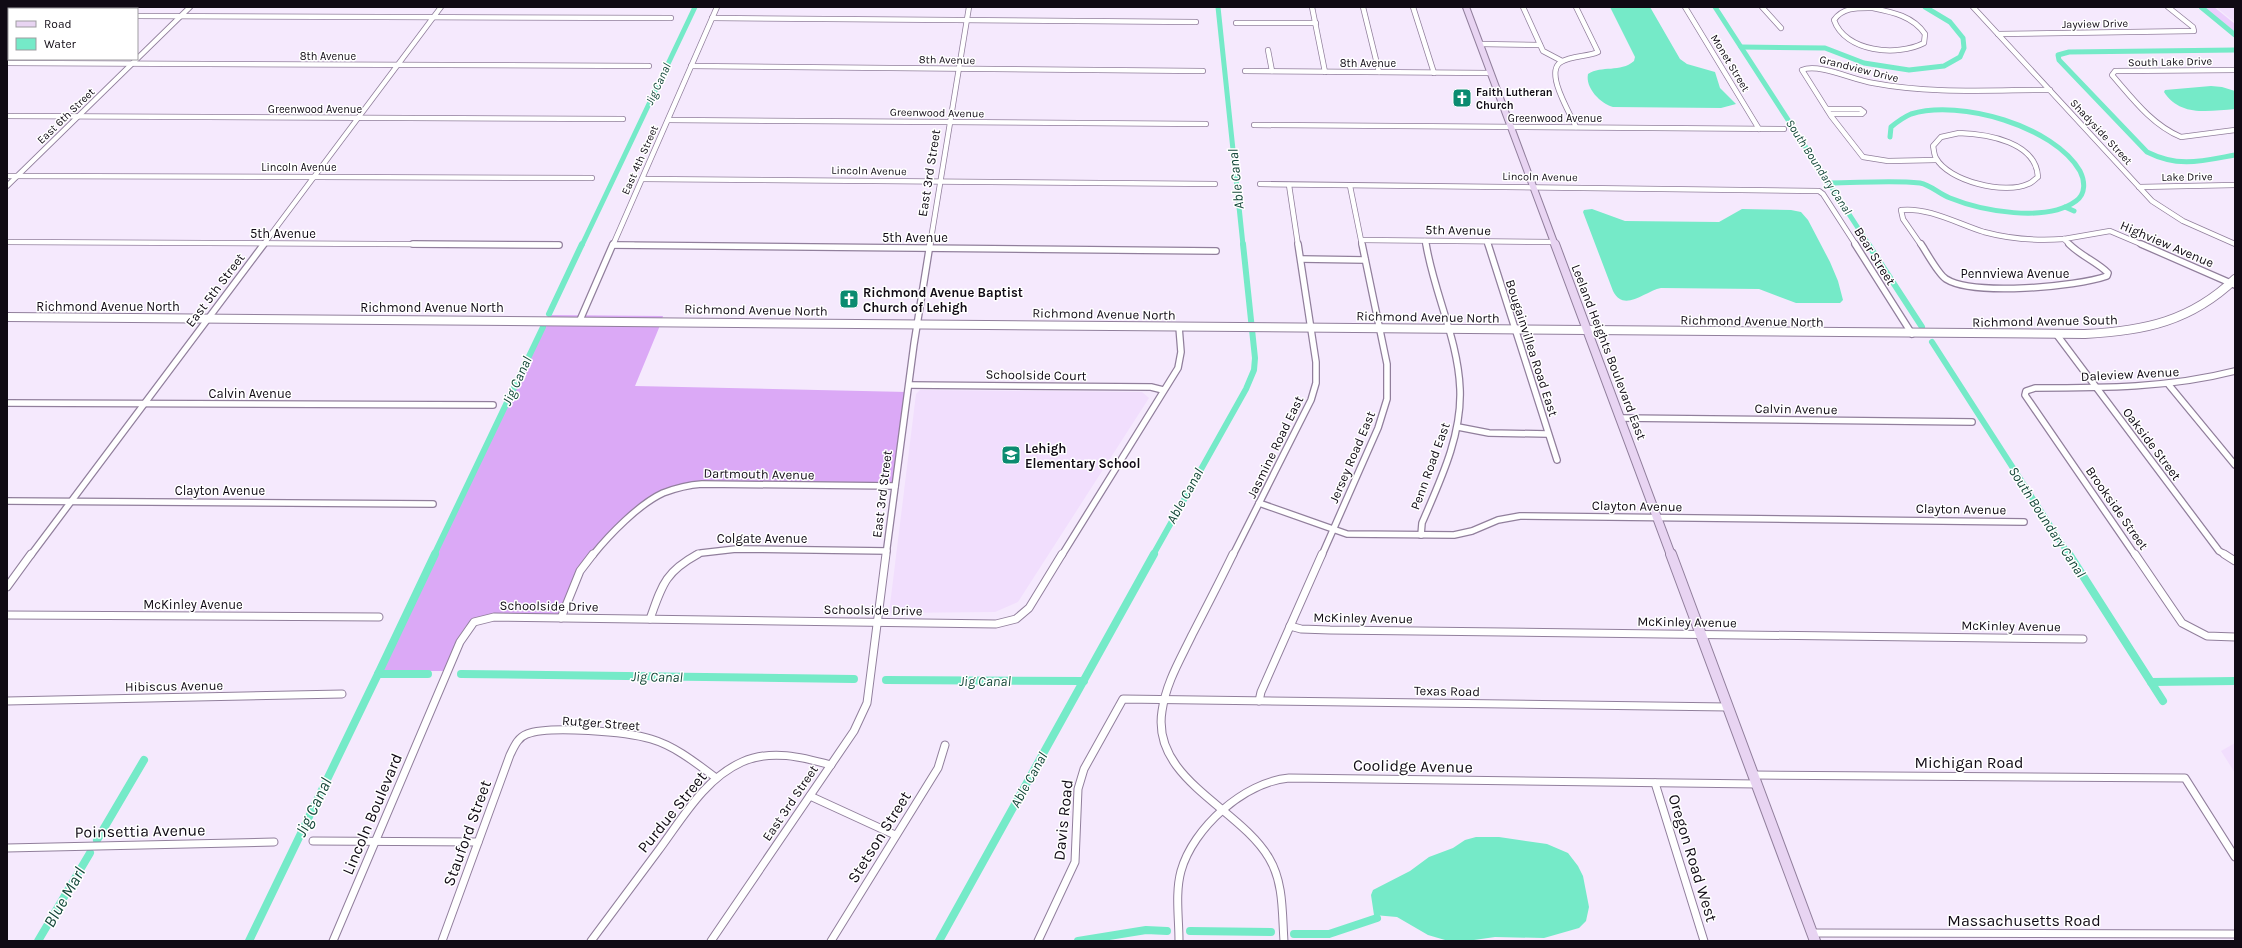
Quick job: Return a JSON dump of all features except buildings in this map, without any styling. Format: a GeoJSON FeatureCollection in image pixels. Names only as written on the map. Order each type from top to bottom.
{"type":"FeatureCollection","features":[{"type":"Feature","properties":{"kind":"main road","name":"Leeland Heights Boulevard East"},"geometry":{"type":"LineString","coordinates":[[1466,7],[1658,518],[1813,937]]}},
{"type":"Feature","properties":{"kind":"street","name":"East 6th Street"},"geometry":{"type":"LineString","coordinates":[[138,58],[190,7]]}},
{"type":"Feature","properties":{"kind":"street","name":"East 5th Street"},"geometry":{"type":"LineString","coordinates":[[7,587],[442,7]]}},
{"type":"Feature","properties":{"kind":"street","name":"East 4th Street"},"geometry":{"type":"LineString","coordinates":[[580,320],[717,7]]}},
{"type":"Feature","properties":{"kind":"street","name":"East 3rd Street"},"geometry":{"type":"LineString","coordinates":[[711,941],[831,765],[863,714],[869,692],[917,324],[969,7]]}},
{"type":"Feature","properties":{"kind":"street"},"geometry":{"type":"LineString","coordinates":[[1312,7],[1325,72]]}},
{"type":"Feature","properties":{"kind":"street"},"geometry":{"type":"LineString","coordinates":[[1363,7],[1379,72]]}},
{"type":"Feature","properties":{"kind":"street"},"geometry":{"type":"LineString","coordinates":[[1413,7],[1434,73]]}},
{"type":"Feature","properties":{"kind":"street"},"geometry":{"type":"LineString","coordinates":[[1523,7],[1540,45],[1546,53],[1562,61]]}},
{"type":"Feature","properties":{"kind":"street"},"geometry":{"type":"LineString","coordinates":[[1576,7],[1598,52],[1574,56],[1562,61],[1556,68],[1554,76],[1576,127]]}},
{"type":"Feature","properties":{"kind":"street","name":"Monet Street"},"geometry":{"type":"LineString","coordinates":[[1685,7],[1759,129]]}},
{"type":"Feature","properties":{"kind":"street"},"geometry":{"type":"LineString","coordinates":[[1762,7],[1781,28]]}},
{"type":"Feature","properties":{"kind":"street"},"geometry":{"type":"LineString","coordinates":[[1862,7],[1890,12],[1913,21],[1925,34],[1924,43],[1913,49],[1892,51],[1870,47],[1851,40],[1838,30],[1834,20],[1836,15],[1844,11],[1862,7]]}},
{"type":"Feature","properties":{"kind":"street","name":"Shadyside Street"},"geometry":{"type":"LineString","coordinates":[[1973,7],[2139,187],[2160,206],[2176,218],[2235,244]]}},
{"type":"Feature","properties":{"kind":"street","name":"Jayview Drive"},"geometry":{"type":"LineString","coordinates":[[1998,34],[2191,32],[2195,29],[2168,7]]}},
{"type":"Feature","properties":{"kind":"street"},"geometry":{"type":"LineString","coordinates":[[138,16],[672,18]]}},
{"type":"Feature","properties":{"kind":"street"},"geometry":{"type":"LineString","coordinates":[[712,18],[1196,22]]}},
{"type":"Feature","properties":{"kind":"street"},"geometry":{"type":"LineString","coordinates":[[1236,23],[1316,23]]}},
{"type":"Feature","properties":{"kind":"street"},"geometry":{"type":"LineString","coordinates":[[1480,44],[1540,45]]}},
{"type":"Feature","properties":{"kind":"street"},"geometry":{"type":"LineString","coordinates":[[1268,50],[1272,71]]}},
{"type":"Feature","properties":{"kind":"street","name":"East 6th Street"},"geometry":{"type":"LineString","coordinates":[[7,186],[136,60]]}},
{"type":"Feature","properties":{"kind":"street","name":"8th Avenue"},"geometry":{"type":"LineString","coordinates":[[7,63],[649,66]]}},
{"type":"Feature","properties":{"kind":"street","name":"8th Avenue"},"geometry":{"type":"LineString","coordinates":[[691,66],[1203,71]]}},
{"type":"Feature","properties":{"kind":"street","name":"Grandview Drive"},"geometry":{"type":"LineString","coordinates":[[1936,160],[1869,159],[1858,154],[1804,76],[1802,70],[1804,68],[1820,68],[1866,82],[1902,89],[2050,90]]}},
{"type":"Feature","properties":{"kind":"street","name":"South Lake Drive"},"geometry":{"type":"LineString","coordinates":[[2235,70],[2116,71],[2112,75],[2161,126],[2173,135],[2180,137],[2235,130]]}},
{"type":"Feature","properties":{"kind":"street","name":"8th Avenue"},"geometry":{"type":"LineString","coordinates":[[1245,71],[1491,73]]}},
{"type":"Feature","properties":{"kind":"street"},"geometry":{"type":"LineString","coordinates":[[1827,108],[1860,109],[1864,112],[1862,114],[1831,114]]}},
{"type":"Feature","properties":{"kind":"street","name":"Greenwood Avenue"},"geometry":{"type":"LineString","coordinates":[[7,116],[623,119]]}},
{"type":"Feature","properties":{"kind":"street","name":"Greenwood Avenue"},"geometry":{"type":"LineString","coordinates":[[668,120],[1206,124]]}},
{"type":"Feature","properties":{"kind":"street","name":"Greenwood Avenue"},"geometry":{"type":"LineString","coordinates":[[1254,125],[1784,129]]}},
{"type":"Feature","properties":{"kind":"street"},"geometry":{"type":"LineString","coordinates":[[1970,133],[1994,137],[2018,147],[2032,159],[2039,172],[2035,180],[2025,186],[2010,188],[1991,187],[1958,176],[1936,160],[1932,148],[1938,139],[1951,134],[1970,133]]}},
{"type":"Feature","properties":{"kind":"street","name":"Lincoln Avenue"},"geometry":{"type":"LineString","coordinates":[[7,176],[592,178]]}},
{"type":"Feature","properties":{"kind":"street","name":"Lincoln Avenue"},"geometry":{"type":"LineString","coordinates":[[642,179],[1215,184]]}},
{"type":"Feature","properties":{"kind":"street","name":"Lincoln Avenue"},"geometry":{"type":"LineString","coordinates":[[1260,184],[1819,191]]}},
{"type":"Feature","properties":{"kind":"street","name":"Jasmine Road East"},"geometry":{"type":"LineString","coordinates":[[1284,941],[1279,886],[1272,865],[1253,838],[1187,778],[1168,754],[1161,726],[1165,700],[1172,675],[1314,392],[1317,373],[1289,185]]}},
{"type":"Feature","properties":{"kind":"street","name":"Lake Drive"},"geometry":{"type":"LineString","coordinates":[[2139,187],[2200,187],[2235,185]]}},
{"type":"Feature","properties":{"kind":"street","name":"Jersey Road East"},"geometry":{"type":"LineString","coordinates":[[1259,701],[1261,692],[1378,428],[1387,399],[1387,364],[1350,186]]}},
{"type":"Feature","properties":{"kind":"street","name":"Bear Street"},"geometry":{"type":"LineString","coordinates":[[1819,191],[1823,194],[1912,334]]}},
{"type":"Feature","properties":{"kind":"street","name":"Pennviewa Avenue"},"geometry":{"type":"LineString","coordinates":[[1901,210],[1903,219],[1944,278],[1956,284],[2049,286],[2088,282],[2107,276],[2104,269],[2079,254],[2064,239]]}},
{"type":"Feature","properties":{"kind":"street","name":"Highview Avenue"},"geometry":{"type":"LineString","coordinates":[[1901,210],[1921,210],[1962,226],[2003,236],[2037,239],[2064,239],[2110,231],[2234,283]]}},
{"type":"Feature","properties":{"kind":"street","name":"5th Avenue"},"geometry":{"type":"LineString","coordinates":[[1361,240],[1554,242]]}},
{"type":"Feature","properties":{"kind":"street","name":"Penn Road East"},"geometry":{"type":"LineString","coordinates":[[1421,535],[1422,523],[1458,427],[1460,389],[1448,330],[1425,241]]}},
{"type":"Feature","properties":{"kind":"street","name":"Bougainvillea Road East"},"geometry":{"type":"LineString","coordinates":[[1487,241],[1557,460]]}},
{"type":"Feature","properties":{"kind":"street","name":"5th Avenue"},"geometry":{"type":"LineString","coordinates":[[7,242],[559,245]]}},
{"type":"Feature","properties":{"kind":"street","name":"5th Avenue"},"geometry":{"type":"LineString","coordinates":[[613,245],[1216,251]]}},
{"type":"Feature","properties":{"kind":"street"},"geometry":{"type":"LineString","coordinates":[[1301,259],[1365,260]]}},
{"type":"Feature","properties":{"kind":"street","name":"Richmond Avenue South"},"geometry":{"type":"LineString","coordinates":[[1912,334],[2057,335],[2120,332],[2167,323],[2207,305],[2234,283]]}},
{"type":"Feature","properties":{"kind":"street","name":"Richmond Avenue North"},"geometry":{"type":"LineString","coordinates":[[7,317],[580,320],[1912,334]]}},
{"type":"Feature","properties":{"kind":"street","name":"Schoolside Drive"},"geometry":{"type":"LineString","coordinates":[[436,698],[460,642],[474,622],[494,617],[996,624],[1006,622],[1023,614],[1029,608],[1180,362],[1179,327]]}},
{"type":"Feature","properties":{"kind":"street","name":"Oakside Street"},"geometry":{"type":"LineString","coordinates":[[2057,335],[2218,551],[2235,561]]}},
{"type":"Feature","properties":{"kind":"street","name":"Daleview Avenue"},"geometry":{"type":"LineString","coordinates":[[2026,391],[2034,388],[2096,388],[2169,385],[2204,380],[2235,371]]}},
{"type":"Feature","properties":{"kind":"street","name":"Schoolside Court"},"geometry":{"type":"LineString","coordinates":[[909,385],[1143,387],[1163,390]]}},
{"type":"Feature","properties":{"kind":"street"},"geometry":{"type":"LineString","coordinates":[[2169,385],[2235,466]]}},
{"type":"Feature","properties":{"kind":"street","name":"Brookside Street"},"geometry":{"type":"LineString","coordinates":[[2026,391],[2028,400],[2182,623],[2196,634],[2214,638],[2235,637]]}},
{"type":"Feature","properties":{"kind":"street","name":"Calvin Avenue"},"geometry":{"type":"LineString","coordinates":[[7,403],[492,405]]}},
{"type":"Feature","properties":{"kind":"street","name":"Calvin Avenue"},"geometry":{"type":"LineString","coordinates":[[1620,418],[1972,422]]}},
{"type":"Feature","properties":{"kind":"street"},"geometry":{"type":"LineString","coordinates":[[1458,427],[1489,433],[1548,434]]}},
{"type":"Feature","properties":{"kind":"street","name":"Dartmouth Avenue"},"geometry":{"type":"LineString","coordinates":[[561,618],[575,580],[586,563],[605,540],[632,516],[661,494],[694,485],[895,486]]}},
{"type":"Feature","properties":{"kind":"street","name":"Clayton Avenue"},"geometry":{"type":"LineString","coordinates":[[7,501],[433,504]]}},
{"type":"Feature","properties":{"kind":"street","name":"Clayton Avenue"},"geometry":{"type":"LineString","coordinates":[[1259,503],[1333,529],[1340,533],[1347,534],[1421,535],[1464,533],[1498,520],[1512,517],[2024,522]]}},
{"type":"Feature","properties":{"kind":"street","name":"Colgate Avenue"},"geometry":{"type":"LineString","coordinates":[[650,619],[661,589],[669,575],[680,564],[701,553],[736,549],[887,551]]}},
{"type":"Feature","properties":{"kind":"street","name":"McKinley Avenue"},"geometry":{"type":"LineString","coordinates":[[7,615],[379,618]]}},
{"type":"Feature","properties":{"kind":"street","name":"McKinley Avenue"},"geometry":{"type":"LineString","coordinates":[[1290,626],[1308,629],[2083,639]]}},
{"type":"Feature","properties":{"kind":"street","name":"Hibiscus Avenue"},"geometry":{"type":"LineString","coordinates":[[7,701],[342,694]]}},
{"type":"Feature","properties":{"kind":"street","name":"Lincoln Boulevard"},"geometry":{"type":"LineString","coordinates":[[333,941],[436,698]]}},
{"type":"Feature","properties":{"kind":"street","name":"Davis Road"},"geometry":{"type":"LineString","coordinates":[[1038,941],[1066,887],[1075,862],[1078,789],[1088,759],[1123,699],[1165,700]]}},
{"type":"Feature","properties":{"kind":"street","name":"Texas Road"},"geometry":{"type":"LineString","coordinates":[[1165,700],[1728,707]]}},
{"type":"Feature","properties":{"kind":"street","name":"Rutger Street"},"geometry":{"type":"LineString","coordinates":[[522,737],[536,732],[594,732],[637,736],[679,751],[716,778]]}},
{"type":"Feature","properties":{"kind":"street","name":"Stauford Street"},"geometry":{"type":"LineString","coordinates":[[442,941],[510,755],[522,737]]}},
{"type":"Feature","properties":{"kind":"street","name":"Stetson Street"},"geometry":{"type":"LineString","coordinates":[[831,941],[938,768],[945,745]]}},
{"type":"Feature","properties":{"kind":"street","name":"Purdue Street"},"geometry":{"type":"LineString","coordinates":[[591,941],[699,796],[716,778],[746,760],[775,754],[794,754],[831,765]]}},
{"type":"Feature","properties":{"kind":"street","name":"Coolidge Avenue"},"geometry":{"type":"LineString","coordinates":[[1179,941],[1178,888],[1184,861],[1194,843],[1225,811],[1252,788],[1270,782],[1289,778],[1655,783],[1755,780]]}},
{"type":"Feature","properties":{"kind":"street","name":"Michigan Road"},"geometry":{"type":"LineString","coordinates":[[1755,780],[2185,778],[2235,857]]}},
{"type":"Feature","properties":{"kind":"street","name":"Oregon Road West"},"geometry":{"type":"LineString","coordinates":[[1655,783],[1704,941]]}},
{"type":"Feature","properties":{"kind":"street"},"geometry":{"type":"LineString","coordinates":[[810,796],[896,835]]}},
{"type":"Feature","properties":{"kind":"street","name":"Poinsettia Avenue"},"geometry":{"type":"LineString","coordinates":[[7,848],[274,842]]}},
{"type":"Feature","properties":{"kind":"street"},"geometry":{"type":"LineString","coordinates":[[313,842],[478,842]]}},
{"type":"Feature","properties":{"kind":"street","name":"Massachusetts Road"},"geometry":{"type":"LineString","coordinates":[[1813,937],[2235,934]]}},
{"type":"Feature","properties":{"kind":"shaded area"},"geometry":{"type":"Polygon","coordinates":[[[2204,7],[2214,7],[2235,24],[2235,32],[2204,7]]]}},
{"type":"Feature","properties":{"kind":"shaded area"},"geometry":{"type":"Polygon","coordinates":[[[2216,7],[2235,7],[2235,22],[2227,16],[2216,7]]]}},
{"type":"Feature","properties":{"kind":"shaded area"},"geometry":{"type":"Polygon","coordinates":[[[550,315],[663,316],[662,319],[549,318],[550,315]]]}},
{"type":"Feature","properties":{"kind":"shaded area"},"geometry":{"type":"Polygon","coordinates":[[[547,322],[661,323],[635,386],[907,392],[895,483],[705,482],[680,485],[655,494],[616,526],[584,562],[574,578],[558,615],[474,619],[464,629],[444,671],[377,671],[547,322]]]}},
{"type":"Feature","properties":{"kind":"shaded area","name":"Lehigh Elementary School"},"geometry":{"type":"Polygon","coordinates":[[[920,390],[1142,392],[1149,398],[1018,602],[995,612],[889,613],[916,394],[920,390]]]}},
{"type":"Feature","properties":{"kind":"shaded area"},"geometry":{"type":"Polygon","coordinates":[[[2235,743],[2235,773],[2221,751],[2235,743]]]}},
{"type":"Feature","properties":{"kind":"water"},"geometry":{"type":"Polygon","coordinates":[[[1610,7],[1650,7],[1680,59],[1687,64],[1715,72],[1720,88],[1736,104],[1721,108],[1613,107],[1604,103],[1591,90],[1588,74],[1593,71],[1629,65],[1634,61],[1635,57],[1610,7]]]}},
{"type":"Feature","properties":{"kind":"water"},"geometry":{"type":"Polygon","coordinates":[[[2211,86],[2222,87],[2235,91],[2235,109],[2196,111],[2187,109],[2171,100],[2164,92],[2165,90],[2211,86]]]}},
{"type":"Feature","properties":{"kind":"water"},"geometry":{"type":"Polygon","coordinates":[[[1592,209],[1625,221],[1719,222],[1742,209],[1791,210],[1801,212],[1808,220],[1830,262],[1838,281],[1843,300],[1840,303],[1796,303],[1759,289],[1661,288],[1629,301],[1623,300],[1613,291],[1583,212],[1584,210],[1592,209]]]}},
{"type":"Feature","properties":{"kind":"water"},"geometry":{"type":"Polygon","coordinates":[[[1476,837],[1499,837],[1547,844],[1568,853],[1578,866],[1583,876],[1589,907],[1586,921],[1579,928],[1544,938],[1495,937],[1474,940],[1445,940],[1428,935],[1397,917],[1374,915],[1371,895],[1373,890],[1410,871],[1429,857],[1453,848],[1465,840],[1476,837]]]}},
{"type":"Feature","properties":{"kind":"waterway","name":"Jig Canal"},"geometry":{"type":"LineString","coordinates":[[582,245],[695,7]]}},
{"type":"Feature","properties":{"kind":"waterway","name":"Able Canal"},"geometry":{"type":"LineString","coordinates":[[1218,7],[1243,245]]}},
{"type":"Feature","properties":{"kind":"waterway","name":"South Boundary Canal"},"geometry":{"type":"LineString","coordinates":[[1715,7],[1869,245]]}},
{"type":"Feature","properties":{"kind":"waterway"},"geometry":{"type":"LineString","coordinates":[[1741,47],[1825,48],[1864,63],[1909,70],[1944,66],[1960,57],[1964,48],[1963,38],[1950,22],[1925,7]]}},
{"type":"Feature","properties":{"kind":"waterway"},"geometry":{"type":"LineString","coordinates":[[2201,7],[2235,35]]}},
{"type":"Feature","properties":{"kind":"waterway"},"geometry":{"type":"LineString","coordinates":[[2235,50],[2069,52],[2058,55],[2059,60],[2147,152],[2159,157],[2180,162],[2201,161],[2235,155]]}},
{"type":"Feature","properties":{"kind":"waterway"},"geometry":{"type":"LineString","coordinates":[[1829,183],[1920,183],[1963,203],[2014,213],[2048,212],[2063,208],[2076,201],[2082,195],[2084,187],[2083,179],[2080,171],[2067,155],[2050,141],[2028,129],[2004,120],[1954,110],[1931,110],[1911,114],[1901,120],[1891,127],[1890,137]]}},
{"type":"Feature","properties":{"kind":"waterway"},"geometry":{"type":"LineString","coordinates":[[2065,207],[2074,211]]}},
{"type":"Feature","properties":{"kind":"waterway","name":"Jig Canal"},"geometry":{"type":"LineString","coordinates":[[549,314],[582,244]]}},
{"type":"Feature","properties":{"kind":"waterway","name":"Able Canal"},"geometry":{"type":"LineString","coordinates":[[1153,555],[1246,389],[1254,370],[1255,358],[1243,244]]}},
{"type":"Feature","properties":{"kind":"waterway","name":"South Boundary Canal"},"geometry":{"type":"LineString","coordinates":[[1868,244],[1922,327]]}},
{"type":"Feature","properties":{"kind":"waterway","name":"Jig Canal"},"geometry":{"type":"LineString","coordinates":[[434,555],[543,327]]}},
{"type":"Feature","properties":{"kind":"waterway","name":"South Boundary Canal"},"geometry":{"type":"LineString","coordinates":[[1932,342],[2069,555]]}},
{"type":"Feature","properties":{"kind":"waterway","name":"Jig Canal"},"geometry":{"type":"LineString","coordinates":[[378,674],[435,554]]}},
{"type":"Feature","properties":{"kind":"waterway","name":"Able Canal"},"geometry":{"type":"LineString","coordinates":[[1083,681],[1154,554]]}},
{"type":"Feature","properties":{"kind":"waterway","name":"South Boundary Canal"},"geometry":{"type":"LineString","coordinates":[[2069,554],[2163,701]]}},
{"type":"Feature","properties":{"kind":"waterway","name":"Jig Canal"},"geometry":{"type":"LineString","coordinates":[[249,941],[378,674]]}},
{"type":"Feature","properties":{"kind":"waterway","name":"Jig Canal"},"geometry":{"type":"LineString","coordinates":[[378,674],[428,674]]}},
{"type":"Feature","properties":{"kind":"waterway","name":"Jig Canal"},"geometry":{"type":"LineString","coordinates":[[461,674],[854,679]]}},
{"type":"Feature","properties":{"kind":"waterway","name":"Jig Canal"},"geometry":{"type":"LineString","coordinates":[[886,680],[1083,681]]}},
{"type":"Feature","properties":{"kind":"waterway","name":"Able Canal"},"geometry":{"type":"LineString","coordinates":[[939,941],[1083,681]]}},
{"type":"Feature","properties":{"kind":"waterway"},"geometry":{"type":"LineString","coordinates":[[2151,682],[2235,681]]}},
{"type":"Feature","properties":{"kind":"waterway","name":"Blue Marl"},"geometry":{"type":"LineString","coordinates":[[97,840],[144,760]]}},
{"type":"Feature","properties":{"kind":"waterway","name":"Blue Marl"},"geometry":{"type":"LineString","coordinates":[[38,941],[90,853]]}},
{"type":"Feature","properties":{"kind":"waterway"},"geometry":{"type":"LineString","coordinates":[[1294,934],[1329,934],[1377,918]]}},
{"type":"Feature","properties":{"kind":"waterway"},"geometry":{"type":"LineString","coordinates":[[1078,941],[1146,930],[1167,931]]}},
{"type":"Feature","properties":{"kind":"waterway"},"geometry":{"type":"LineString","coordinates":[[1190,931],[1271,932]]}},
{"type":"Feature","properties":{"kind":"place","name":"Faith Lutheran Church"},"geometry":{"type":"Point","coordinates":[1462,98]}},
{"type":"Feature","properties":{"kind":"place","name":"Richmond Avenue Baptist Church of Lehigh"},"geometry":{"type":"Point","coordinates":[849,299]}},
{"type":"Feature","properties":{"kind":"place","name":"Lehigh Elementary School"},"geometry":{"type":"Point","coordinates":[1011,455]}}]}
